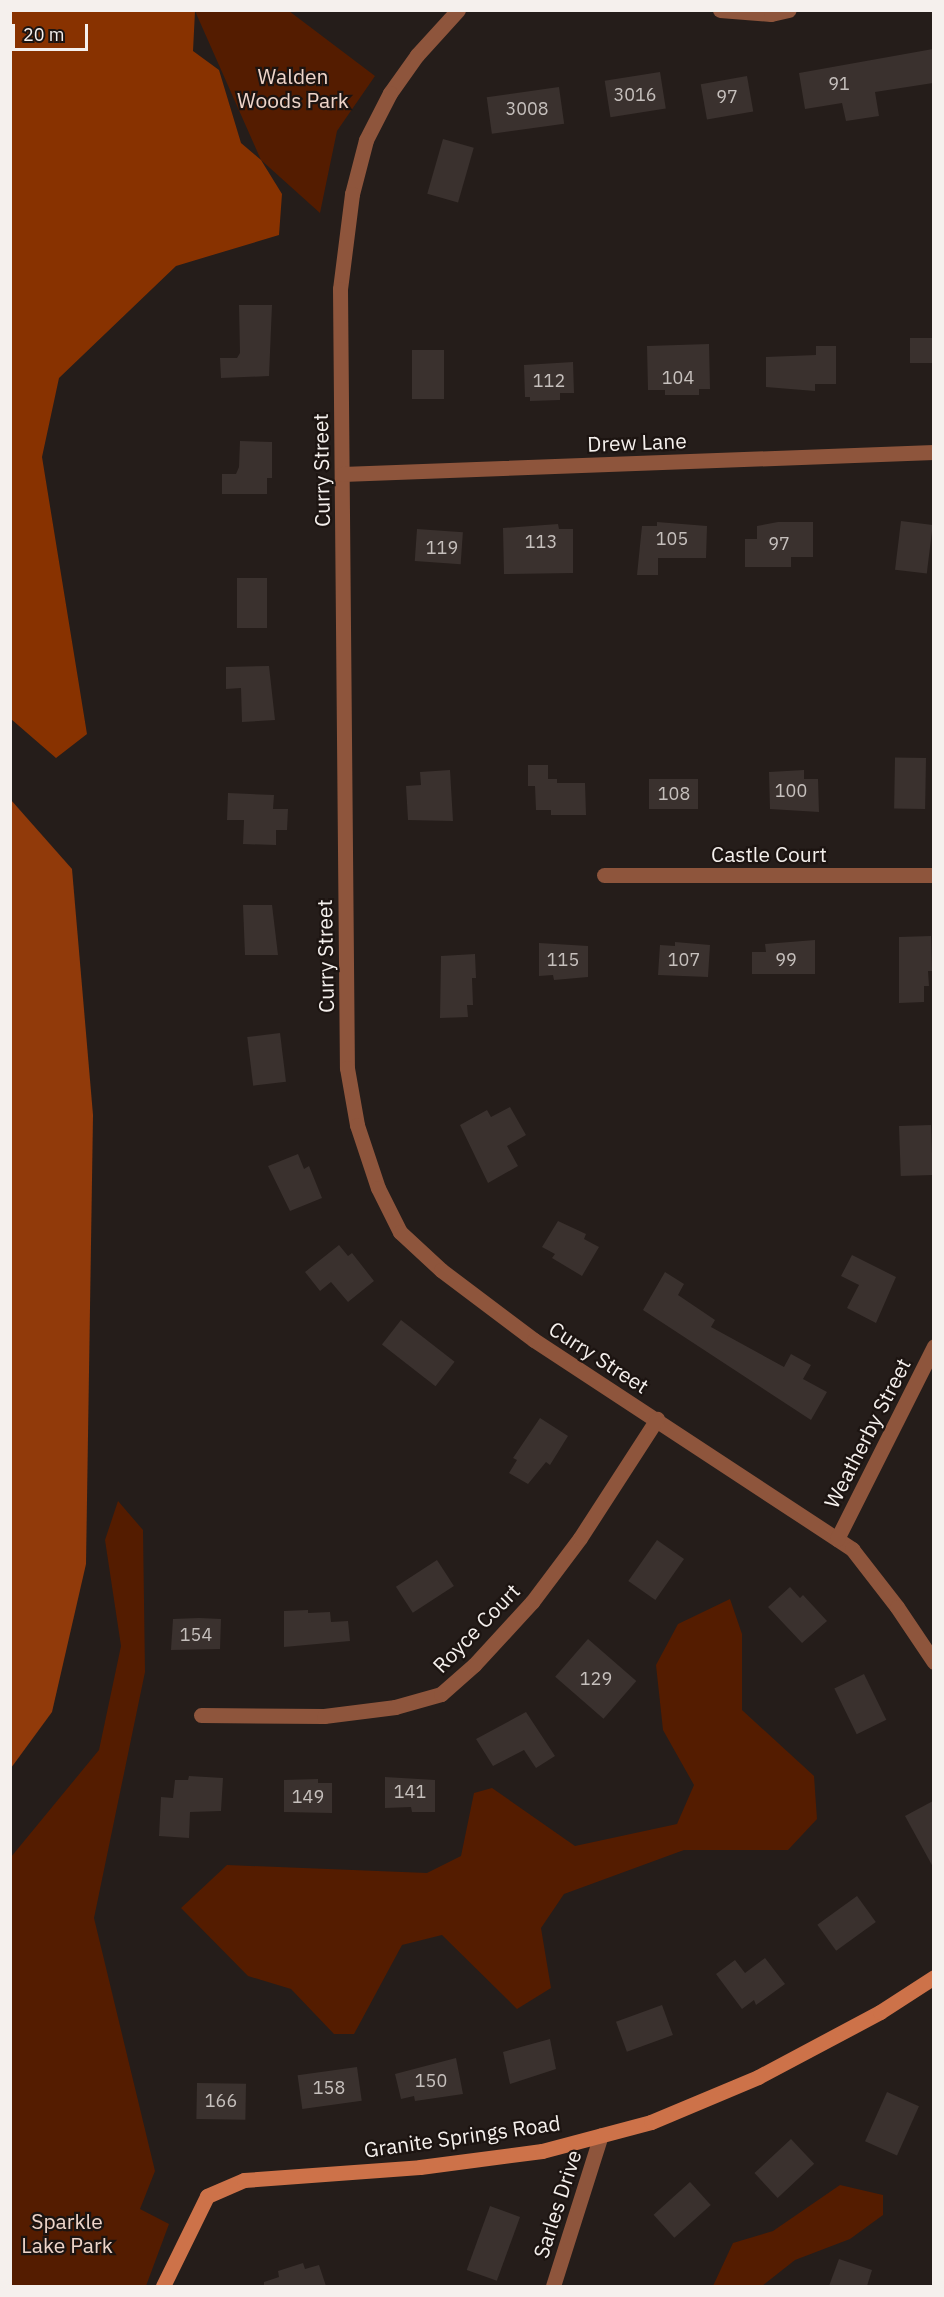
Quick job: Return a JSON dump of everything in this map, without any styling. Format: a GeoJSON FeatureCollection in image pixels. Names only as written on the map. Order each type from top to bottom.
{"type":"FeatureCollection","features":[{"type":"Feature","properties":{"kind":"street","name":"Curry Street"},"geometry":{"type":"LineString","coordinates":[[458,10],[417,55],[390,93],[366,140],[352,194],[340,289],[347,1068],[360,1135],[378,1188],[400,1232],[441,1270],[534,1340],[852,1549],[897,1607],[933,1662]]}},
{"type":"Feature","properties":{"kind":"street"},"geometry":{"type":"LineString","coordinates":[[720,10],[771,14],[789,10]]}},
{"type":"Feature","properties":{"kind":"street","name":"Drew Lane"},"geometry":{"type":"LineString","coordinates":[[342,474],[933,452]]}},
{"type":"Feature","properties":{"kind":"street","name":"Castle Court"},"geometry":{"type":"LineString","coordinates":[[604,875],[933,875]]}},
{"type":"Feature","properties":{"kind":"street","name":"Weatherby Street"},"geometry":{"type":"LineString","coordinates":[[837,1539],[933,1346]]}},
{"type":"Feature","properties":{"kind":"street","name":"Royce Court"},"geometry":{"type":"LineString","coordinates":[[201,1715],[324,1716],[395,1707],[441,1694],[474,1665],[532,1602],[580,1538],[657,1419]]}},
{"type":"Feature","properties":{"kind":"street","name":"Granite Springs Road"},"geometry":{"type":"LineString","coordinates":[[163,2286],[207,2196],[244,2180],[431,2166],[542,2151],[651,2122],[758,2077],[880,2012],[933,1977]]}},
{"type":"Feature","properties":{"kind":"street","name":"Sarles Drive"},"geometry":{"type":"LineString","coordinates":[[553,2286],[601,2135]]}},
{"type":"Feature","properties":{"kind":"green space","name":"Walden Woods Park"},"geometry":{"type":"Polygon","coordinates":[[[195,11],[289,11],[375,76],[337,131],[320,213],[261,160],[195,11]]]}},
{"type":"Feature","properties":{"kind":"green space","name":"Sparkle Lake Park"},"geometry":{"type":"Polygon","coordinates":[[[118,1501],[143,1530],[145,1672],[94,1918],[155,2171],[140,2209],[169,2224],[146,2286],[11,2286],[11,1857],[99,1750],[121,1646],[105,1540],[118,1501]]]}},
{"type":"Feature","properties":{"kind":"green space"},"geometry":{"type":"Polygon","coordinates":[[[730,1599],[742,1634],[742,1710],[814,1776],[817,1819],[788,1850],[684,1850],[564,1894],[541,1928],[551,1988],[517,2009],[442,1935],[402,1945],[354,2034],[334,2034],[291,1989],[248,1976],[181,1908],[227,1865],[427,1873],[461,1856],[474,1793],[492,1788],[575,1846],[677,1824],[694,1785],[663,1730],[656,1665],[678,1624],[730,1599]]]}},
{"type":"Feature","properties":{"kind":"green space"},"geometry":{"type":"Polygon","coordinates":[[[840,2185],[883,2195],[883,2215],[850,2239],[795,2260],[762,2286],[713,2286],[733,2243],[773,2231],[840,2185]]]}},
{"type":"Feature","properties":{"kind":"shaded area"},"geometry":{"type":"Polygon","coordinates":[[[11,10],[195,11],[193,51],[219,70],[241,143],[261,160],[282,194],[279,235],[176,266],[59,378],[42,457],[87,734],[56,758],[11,719],[11,10]]]}},
{"type":"Feature","properties":{"kind":"shaded area"},"geometry":{"type":"Polygon","coordinates":[[[11,800],[72,869],[93,1115],[86,1564],[52,1712],[11,1768],[11,800]]]}},
{"type":"Feature","properties":{"kind":"building"},"geometry":{"type":"Polygon","coordinates":[[[933,49],[933,83],[875,92],[879,116],[846,121],[842,103],[805,109],[799,73],[933,49]]]}},
{"type":"Feature","properties":{"kind":"building"},"geometry":{"type":"Polygon","coordinates":[[[660,72],[666,109],[610,117],[605,81],[660,72]]]}},
{"type":"Feature","properties":{"kind":"building"},"geometry":{"type":"Polygon","coordinates":[[[747,76],[753,111],[707,120],[701,84],[747,76]]]}},
{"type":"Feature","properties":{"kind":"building"},"geometry":{"type":"Polygon","coordinates":[[[559,87],[564,124],[492,134],[487,97],[559,87]]]}},
{"type":"Feature","properties":{"kind":"building"},"geometry":{"type":"Polygon","coordinates":[[[443,139],[474,148],[458,203],[427,194],[443,139]]]}},
{"type":"Feature","properties":{"kind":"building"},"geometry":{"type":"Polygon","coordinates":[[[239,305],[272,305],[269,376],[221,378],[220,358],[237,358],[240,353],[239,305]]]}},
{"type":"Feature","properties":{"kind":"building"},"geometry":{"type":"Polygon","coordinates":[[[910,338],[933,338],[933,363],[910,363],[910,338]]]}},
{"type":"Feature","properties":{"kind":"building"},"geometry":{"type":"Polygon","coordinates":[[[709,344],[710,389],[699,389],[699,395],[665,395],[665,390],[648,390],[647,346],[709,344]]]}},
{"type":"Feature","properties":{"kind":"building"},"geometry":{"type":"Polygon","coordinates":[[[816,346],[836,346],[836,384],[815,384],[815,391],[766,387],[766,357],[816,355],[816,346]]]}},
{"type":"Feature","properties":{"kind":"building"},"geometry":{"type":"Polygon","coordinates":[[[412,350],[444,350],[444,399],[412,399],[412,350]]]}},
{"type":"Feature","properties":{"kind":"building"},"geometry":{"type":"Polygon","coordinates":[[[573,362],[574,393],[560,393],[560,400],[530,401],[530,397],[525,397],[524,365],[573,362]]]}},
{"type":"Feature","properties":{"kind":"building"},"geometry":{"type":"Polygon","coordinates":[[[240,441],[272,442],[272,478],[267,478],[267,494],[222,494],[222,474],[236,474],[239,467],[240,441]]]}},
{"type":"Feature","properties":{"kind":"building"},"geometry":{"type":"Polygon","coordinates":[[[901,521],[933,525],[927,574],[895,570],[901,521]]]}},
{"type":"Feature","properties":{"kind":"building"},"geometry":{"type":"Polygon","coordinates":[[[657,522],[707,526],[706,558],[658,558],[658,575],[637,575],[642,526],[657,526],[657,522]]]}},
{"type":"Feature","properties":{"kind":"building"},"geometry":{"type":"Polygon","coordinates":[[[778,522],[813,522],[813,557],[791,557],[791,567],[745,567],[745,539],[757,539],[757,526],[778,522]]]}},
{"type":"Feature","properties":{"kind":"building"},"geometry":{"type":"Polygon","coordinates":[[[558,524],[559,529],[573,529],[573,573],[504,574],[503,528],[558,524]]]}},
{"type":"Feature","properties":{"kind":"building"},"geometry":{"type":"Polygon","coordinates":[[[417,529],[463,532],[461,564],[415,561],[417,529]]]}},
{"type":"Feature","properties":{"kind":"building"},"geometry":{"type":"Polygon","coordinates":[[[237,578],[267,578],[267,628],[237,628],[237,578]]]}},
{"type":"Feature","properties":{"kind":"building"},"geometry":{"type":"Polygon","coordinates":[[[269,666],[275,720],[242,722],[241,688],[226,689],[226,667],[269,666]]]}},
{"type":"Feature","properties":{"kind":"building"},"geometry":{"type":"Polygon","coordinates":[[[895,757],[926,758],[925,809],[894,808],[895,757]]]}},
{"type":"Feature","properties":{"kind":"building"},"geometry":{"type":"Polygon","coordinates":[[[528,765],[548,765],[548,779],[557,779],[557,783],[585,783],[586,815],[551,815],[551,810],[536,810],[535,786],[528,786],[528,765]]]}},
{"type":"Feature","properties":{"kind":"building"},"geometry":{"type":"Polygon","coordinates":[[[450,770],[453,821],[408,820],[406,786],[421,785],[420,772],[450,770]]]}},
{"type":"Feature","properties":{"kind":"building"},"geometry":{"type":"Polygon","coordinates":[[[804,770],[804,779],[818,779],[819,812],[770,809],[769,772],[804,770]]]}},
{"type":"Feature","properties":{"kind":"building"},"geometry":{"type":"Polygon","coordinates":[[[649,779],[698,779],[698,809],[649,809],[649,779]]]}},
{"type":"Feature","properties":{"kind":"building"},"geometry":{"type":"Polygon","coordinates":[[[228,793],[274,795],[273,809],[288,809],[287,830],[276,830],[276,845],[243,844],[244,820],[227,820],[228,793]]]}},
{"type":"Feature","properties":{"kind":"building"},"geometry":{"type":"Polygon","coordinates":[[[243,905],[272,905],[278,955],[245,955],[243,905]]]}},
{"type":"Feature","properties":{"kind":"building"},"geometry":{"type":"Polygon","coordinates":[[[931,936],[932,971],[928,971],[929,986],[924,986],[924,1002],[899,1003],[899,937],[931,936]]]}},
{"type":"Feature","properties":{"kind":"building"},"geometry":{"type":"Polygon","coordinates":[[[815,940],[815,974],[752,974],[752,952],[766,952],[765,944],[815,940]]]}},
{"type":"Feature","properties":{"kind":"building"},"geometry":{"type":"Polygon","coordinates":[[[675,942],[710,945],[708,977],[658,975],[660,945],[675,946],[675,942]]]}},
{"type":"Feature","properties":{"kind":"building"},"geometry":{"type":"Polygon","coordinates":[[[539,943],[588,946],[588,977],[554,980],[553,975],[539,976],[539,943]]]}},
{"type":"Feature","properties":{"kind":"building"},"geometry":{"type":"Polygon","coordinates":[[[475,954],[476,978],[472,978],[473,1005],[467,1005],[468,1017],[440,1018],[441,956],[475,954]]]}},
{"type":"Feature","properties":{"kind":"building"},"geometry":{"type":"Polygon","coordinates":[[[280,1033],[286,1082],[253,1086],[247,1037],[280,1033]]]}},
{"type":"Feature","properties":{"kind":"building"},"geometry":{"type":"Polygon","coordinates":[[[510,1107],[526,1135],[507,1146],[518,1166],[488,1183],[460,1125],[487,1110],[491,1117],[510,1107]]]}},
{"type":"Feature","properties":{"kind":"building"},"geometry":{"type":"Polygon","coordinates":[[[931,1125],[933,1175],[901,1176],[899,1126],[931,1125]]]}},
{"type":"Feature","properties":{"kind":"building"},"geometry":{"type":"Polygon","coordinates":[[[298,1154],[304,1169],[309,1166],[322,1198],[290,1211],[268,1166],[298,1154]]]}},
{"type":"Feature","properties":{"kind":"building"},"geometry":{"type":"Polygon","coordinates":[[[558,1221],[586,1234],[584,1239],[599,1247],[582,1276],[552,1258],[555,1254],[542,1247],[558,1221]]]}},
{"type":"Feature","properties":{"kind":"building"},"geometry":{"type":"Polygon","coordinates":[[[339,1245],[348,1256],[352,1253],[374,1281],[348,1302],[331,1282],[320,1291],[305,1272],[339,1245]]]}},
{"type":"Feature","properties":{"kind":"building"},"geometry":{"type":"Polygon","coordinates":[[[852,1255],[896,1277],[876,1323],[847,1308],[859,1285],[841,1276],[852,1255]]]}},
{"type":"Feature","properties":{"kind":"building"},"geometry":{"type":"Polygon","coordinates":[[[665,1272],[684,1284],[678,1295],[715,1320],[711,1327],[784,1367],[791,1354],[811,1365],[803,1379],[827,1392],[811,1420],[643,1310],[665,1272]]]}},
{"type":"Feature","properties":{"kind":"building"},"geometry":{"type":"Polygon","coordinates":[[[401,1320],[455,1362],[435,1386],[382,1344],[401,1320]]]}},
{"type":"Feature","properties":{"kind":"building"},"geometry":{"type":"Polygon","coordinates":[[[540,1418],[568,1436],[550,1465],[546,1462],[528,1484],[509,1473],[517,1460],[513,1458],[540,1418]]]}},
{"type":"Feature","properties":{"kind":"building"},"geometry":{"type":"Polygon","coordinates":[[[657,1540],[684,1559],[655,1600],[628,1581],[657,1540]]]}},
{"type":"Feature","properties":{"kind":"building"},"geometry":{"type":"Polygon","coordinates":[[[437,1560],[454,1586],[413,1613],[396,1587],[437,1560]]]}},
{"type":"Feature","properties":{"kind":"building"},"geometry":{"type":"Polygon","coordinates":[[[790,1587],[800,1598],[803,1595],[827,1621],[802,1643],[768,1607],[790,1587]]]}},
{"type":"Feature","properties":{"kind":"building"},"geometry":{"type":"Polygon","coordinates":[[[308,1610],[308,1613],[330,1612],[331,1622],[348,1621],[350,1641],[284,1647],[284,1611],[308,1610]]]}},
{"type":"Feature","properties":{"kind":"building"},"geometry":{"type":"Polygon","coordinates":[[[173,1619],[221,1619],[220,1649],[171,1650],[173,1619]]]}},
{"type":"Feature","properties":{"kind":"building"},"geometry":{"type":"Polygon","coordinates":[[[588,1639],[636,1681],[603,1719],[555,1677],[588,1639]]]}},
{"type":"Feature","properties":{"kind":"building"},"geometry":{"type":"Polygon","coordinates":[[[864,1674],[886,1720],[857,1734],[834,1688],[864,1674]]]}},
{"type":"Feature","properties":{"kind":"building"},"geometry":{"type":"Polygon","coordinates":[[[526,1712],[555,1756],[536,1768],[524,1750],[493,1766],[476,1739],[526,1712]]]}},
{"type":"Feature","properties":{"kind":"building"},"geometry":{"type":"Polygon","coordinates":[[[189,1776],[223,1778],[221,1811],[190,1812],[189,1838],[159,1836],[161,1797],[173,1798],[175,1780],[188,1780],[189,1776]]]}},
{"type":"Feature","properties":{"kind":"building"},"geometry":{"type":"Polygon","coordinates":[[[385,1777],[435,1780],[435,1812],[412,1812],[411,1807],[385,1808],[385,1777]]]}},
{"type":"Feature","properties":{"kind":"building"},"geometry":{"type":"Polygon","coordinates":[[[318,1779],[318,1783],[332,1783],[332,1813],[284,1812],[284,1780],[318,1779]]]}},
{"type":"Feature","properties":{"kind":"building"},"geometry":{"type":"Polygon","coordinates":[[[933,1801],[933,1867],[905,1816],[933,1801]]]}},
{"type":"Feature","properties":{"kind":"building"},"geometry":{"type":"Polygon","coordinates":[[[857,1896],[876,1922],[836,1951],[817,1925],[857,1896]]]}},
{"type":"Feature","properties":{"kind":"building"},"geometry":{"type":"Polygon","coordinates":[[[765,1958],[785,1984],[756,2005],[754,2000],[742,2009],[716,1974],[735,1960],[745,1973],[765,1958]]]}},
{"type":"Feature","properties":{"kind":"building"},"geometry":{"type":"Polygon","coordinates":[[[662,2005],[673,2035],[627,2052],[616,2022],[662,2005]]]}},
{"type":"Feature","properties":{"kind":"building"},"geometry":{"type":"Polygon","coordinates":[[[550,2039],[556,2069],[510,2084],[503,2052],[550,2039]]]}},
{"type":"Feature","properties":{"kind":"building"},"geometry":{"type":"Polygon","coordinates":[[[456,2058],[463,2094],[415,2101],[414,2096],[401,2099],[395,2074],[456,2058]]]}},
{"type":"Feature","properties":{"kind":"building"},"geometry":{"type":"Polygon","coordinates":[[[357,2067],[362,2101],[302,2109],[298,2075],[357,2067]]]}},
{"type":"Feature","properties":{"kind":"building"},"geometry":{"type":"Polygon","coordinates":[[[197,2083],[246,2084],[245,2120],[196,2119],[197,2083]]]}},
{"type":"Feature","properties":{"kind":"building"},"geometry":{"type":"Polygon","coordinates":[[[887,2092],[919,2106],[897,2156],[865,2141],[887,2092]]]}},
{"type":"Feature","properties":{"kind":"building"},"geometry":{"type":"Polygon","coordinates":[[[791,2139],[814,2164],[778,2198],[754,2173],[791,2139]]]}},
{"type":"Feature","properties":{"kind":"building"},"geometry":{"type":"Polygon","coordinates":[[[690,2182],[711,2205],[674,2238],[654,2215],[690,2182]]]}},
{"type":"Feature","properties":{"kind":"building"},"geometry":{"type":"Polygon","coordinates":[[[490,2206],[520,2217],[497,2281],[467,2270],[490,2206]]]}},
{"type":"Feature","properties":{"kind":"building"},"geometry":{"type":"Polygon","coordinates":[[[839,2259],[872,2270],[867,2286],[829,2286],[839,2259]]]}},
{"type":"Feature","properties":{"kind":"building"},"geometry":{"type":"Polygon","coordinates":[[[303,2263],[305,2269],[319,2265],[326,2286],[264,2286],[264,2282],[279,2277],[278,2271],[303,2263]]]}}]}
